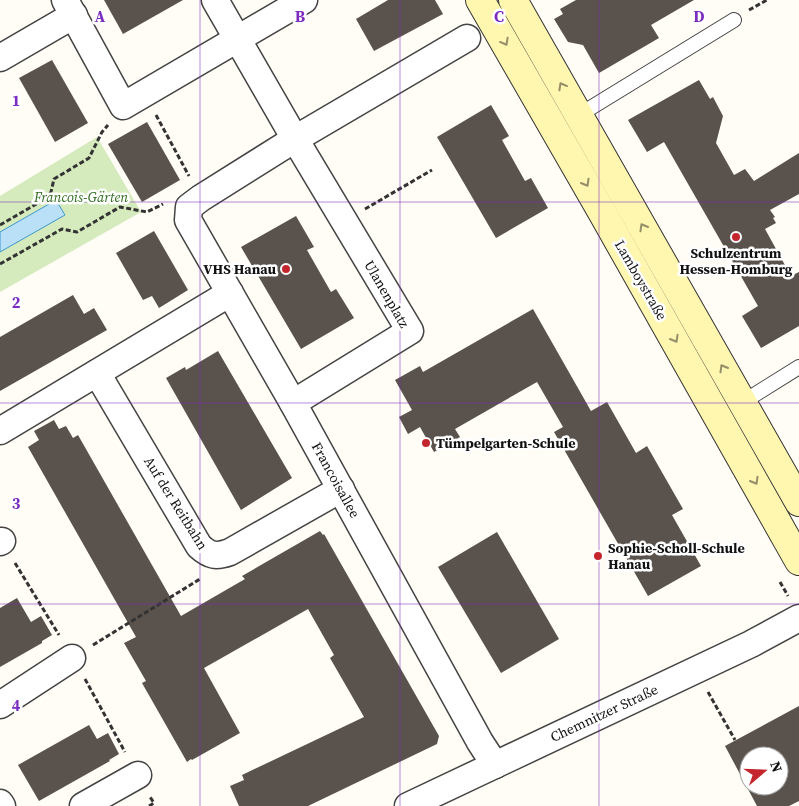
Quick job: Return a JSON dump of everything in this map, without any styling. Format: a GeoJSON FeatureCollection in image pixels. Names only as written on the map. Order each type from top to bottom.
{"type":"FeatureCollection","features":[{"type":"Feature","properties":{"kind":"main road","name":"Lamboystraße"},"geometry":{"type":"LineString","coordinates":[[480,0],[799,561]]}},
{"type":"Feature","properties":{"kind":"main road","name":"Lamboystraße"},"geometry":{"type":"LineString","coordinates":[[513,0],[799,502]]}},
{"type":"Feature","properties":{"kind":"street","name":"Ulanenplatz"},"geometry":{"type":"LineString","coordinates":[[215,0],[344,222],[410,331],[293,402]]}},
{"type":"Feature","properties":{"kind":"street"},"geometry":{"type":"LineString","coordinates":[[0,58],[70,8],[123,106],[304,0]]}},
{"type":"Feature","properties":{"kind":"street"},"geometry":{"type":"LineString","coordinates":[[196,188],[296,139],[467,38]]}},
{"type":"Feature","properties":{"kind":"street","name":"Francoisallee"},"geometry":{"type":"LineString","coordinates":[[196,188],[189,207],[188,220],[293,402],[476,734],[495,765]]}},
{"type":"Feature","properties":{"kind":"street"},"geometry":{"type":"LineString","coordinates":[[0,431],[230,293]]}},
{"type":"Feature","properties":{"kind":"street","name":"Auf der Reitbahn"},"geometry":{"type":"LineString","coordinates":[[97,373],[200,546],[207,553],[214,556],[230,552],[341,489]]}},
{"type":"Feature","properties":{"kind":"street","name":"Chemnitzer Straße"},"geometry":{"type":"LineString","coordinates":[[408,806],[751,644],[799,618]]}},
{"type":"Feature","properties":{"kind":"street"},"geometry":{"type":"LineString","coordinates":[[0,705],[67,649]]}},
{"type":"Feature","properties":{"kind":"street"},"geometry":{"type":"LineString","coordinates":[[83,806],[138,775]]}},
{"type":"Feature","properties":{"kind":"lane"},"geometry":{"type":"LineString","coordinates":[[579,115],[734,20]]}},
{"type":"Feature","properties":{"kind":"lane"},"geometry":{"type":"LineString","coordinates":[[743,402],[799,367]]}},
{"type":"Feature","properties":{"kind":"path"},"geometry":{"type":"LineString","coordinates":[[145,94],[196,188]]}},
{"type":"Feature","properties":{"kind":"path"},"geometry":{"type":"LineString","coordinates":[[0,225],[50,196],[54,179],[89,158],[102,132]]}},
{"type":"Feature","properties":{"kind":"path"},"geometry":{"type":"LineString","coordinates":[[344,222],[432,170]]}},
{"type":"Feature","properties":{"kind":"path"},"geometry":{"type":"LineString","coordinates":[[0,264],[62,229],[77,232],[120,207],[146,212]]}},
{"type":"Feature","properties":{"kind":"path"},"geometry":{"type":"LineString","coordinates":[[25,580],[67,649],[208,574],[214,556]]}},
{"type":"Feature","properties":{"kind":"path"},"geometry":{"type":"LineString","coordinates":[[696,670],[735,740]]}},
{"type":"Feature","properties":{"kind":"path"},"geometry":{"type":"LineString","coordinates":[[88,684],[154,803],[149,806]]}},
{"type":"Feature","properties":{"kind":"green space","name":"Francois-Gärten"},"geometry":{"type":"Polygon","coordinates":[[[97,137],[141,212],[0,292],[0,196],[97,137]]]}},
{"type":"Feature","properties":{"kind":"water"},"geometry":{"type":"Polygon","coordinates":[[[56,200],[65,215],[0,252],[0,232],[56,200]]]}},
{"type":"Feature","properties":{"kind":"building"},"geometry":{"type":"Polygon","coordinates":[[[104,0],[183,0],[123,34],[104,0]]]}},
{"type":"Feature","properties":{"kind":"building"},"geometry":{"type":"Polygon","coordinates":[[[388,0],[435,0],[443,14],[374,51],[356,19],[388,0]]]}},
{"type":"Feature","properties":{"kind":"building"},"geometry":{"type":"Polygon","coordinates":[[[576,0],[694,0],[651,25],[659,38],[599,73],[583,45],[568,42],[554,19],[563,14],[560,9],[576,0]]]}},
{"type":"Feature","properties":{"kind":"building"},"geometry":{"type":"Polygon","coordinates":[[[52,60],[88,123],[55,142],[19,78],[52,60]]]}},
{"type":"Feature","properties":{"kind":"building"},"geometry":{"type":"Polygon","coordinates":[[[699,80],[710,99],[713,97],[723,116],[716,143],[734,175],[745,169],[754,181],[799,153],[799,194],[770,210],[775,217],[773,218],[776,223],[765,229],[791,276],[799,272],[799,326],[761,348],[742,316],[758,306],[664,142],[647,152],[628,120],[699,80]]]}},
{"type":"Feature","properties":{"kind":"building"},"geometry":{"type":"Polygon","coordinates":[[[491,105],[509,136],[502,140],[525,181],[531,178],[548,208],[496,238],[437,137],[491,105]]]}},
{"type":"Feature","properties":{"kind":"building"},"geometry":{"type":"Polygon","coordinates":[[[147,122],[180,180],[142,202],[108,144],[147,122]]]}},
{"type":"Feature","properties":{"kind":"building","name":"VHS Hanau"},"geometry":{"type":"Polygon","coordinates":[[[296,216],[314,247],[307,250],[331,292],[336,289],[354,318],[301,349],[241,247],[296,216]]]}},
{"type":"Feature","properties":{"kind":"building"},"geometry":{"type":"Polygon","coordinates":[[[154,231],[188,290],[159,308],[152,296],[143,300],[116,253],[154,231]]]}},
{"type":"Feature","properties":{"kind":"building"},"geometry":{"type":"Polygon","coordinates":[[[73,295],[84,314],[94,308],[107,330],[0,391],[0,337],[73,295]]]}},
{"type":"Feature","properties":{"kind":"building"},"geometry":{"type":"Polygon","coordinates":[[[533,309],[591,411],[607,402],[636,453],[647,446],[683,509],[672,515],[701,566],[648,596],[554,432],[563,427],[537,382],[455,429],[460,437],[434,452],[420,427],[408,434],[399,417],[412,410],[395,380],[420,366],[423,372],[533,309]]]}},
{"type":"Feature","properties":{"kind":"building"},"geometry":{"type":"Polygon","coordinates":[[[218,351],[292,478],[241,510],[166,378],[185,367],[186,370],[218,351]]]}},
{"type":"Feature","properties":{"kind":"building"},"geometry":{"type":"Polygon","coordinates":[[[54,420],[59,429],[66,426],[73,438],[78,435],[181,616],[245,579],[242,576],[320,531],[324,534],[439,736],[437,744],[308,806],[239,806],[230,786],[244,780],[242,775],[364,717],[330,658],[334,655],[308,609],[204,668],[240,733],[187,762],[142,683],[146,681],[124,643],[136,637],[28,447],[39,440],[34,431],[54,420]]]}},
{"type":"Feature","properties":{"kind":"building"},"geometry":{"type":"Polygon","coordinates":[[[497,532],[559,639],[501,673],[438,567],[497,532]]]}},
{"type":"Feature","properties":{"kind":"building"},"geometry":{"type":"Polygon","coordinates":[[[17,598],[31,622],[41,616],[52,635],[42,641],[42,643],[0,667],[0,608],[17,598]]]}},
{"type":"Feature","properties":{"kind":"building"},"geometry":{"type":"Polygon","coordinates":[[[799,706],[799,801],[789,806],[757,806],[752,796],[789,796],[789,746],[739,746],[739,772],[725,746],[799,706]]]}},
{"type":"Feature","properties":{"kind":"building"},"geometry":{"type":"Polygon","coordinates":[[[89,725],[97,739],[108,733],[119,754],[39,801],[18,765],[89,725]]]}},
{"type":"Feature","properties":{"kind":"place","name":"Schulzentrum Hessen-Homburg"},"geometry":{"type":"Point","coordinates":[736,237]}},
{"type":"Feature","properties":{"kind":"place","name":"VHS Hanau"},"geometry":{"type":"Point","coordinates":[286,269]}},
{"type":"Feature","properties":{"kind":"place","name":"Tümpelgarten-Schule"},"geometry":{"type":"Point","coordinates":[426,443]}},
{"type":"Feature","properties":{"kind":"place","name":"Sophie-Scholl-Schule Hanau"},"geometry":{"type":"Point","coordinates":[598,556]}}]}
